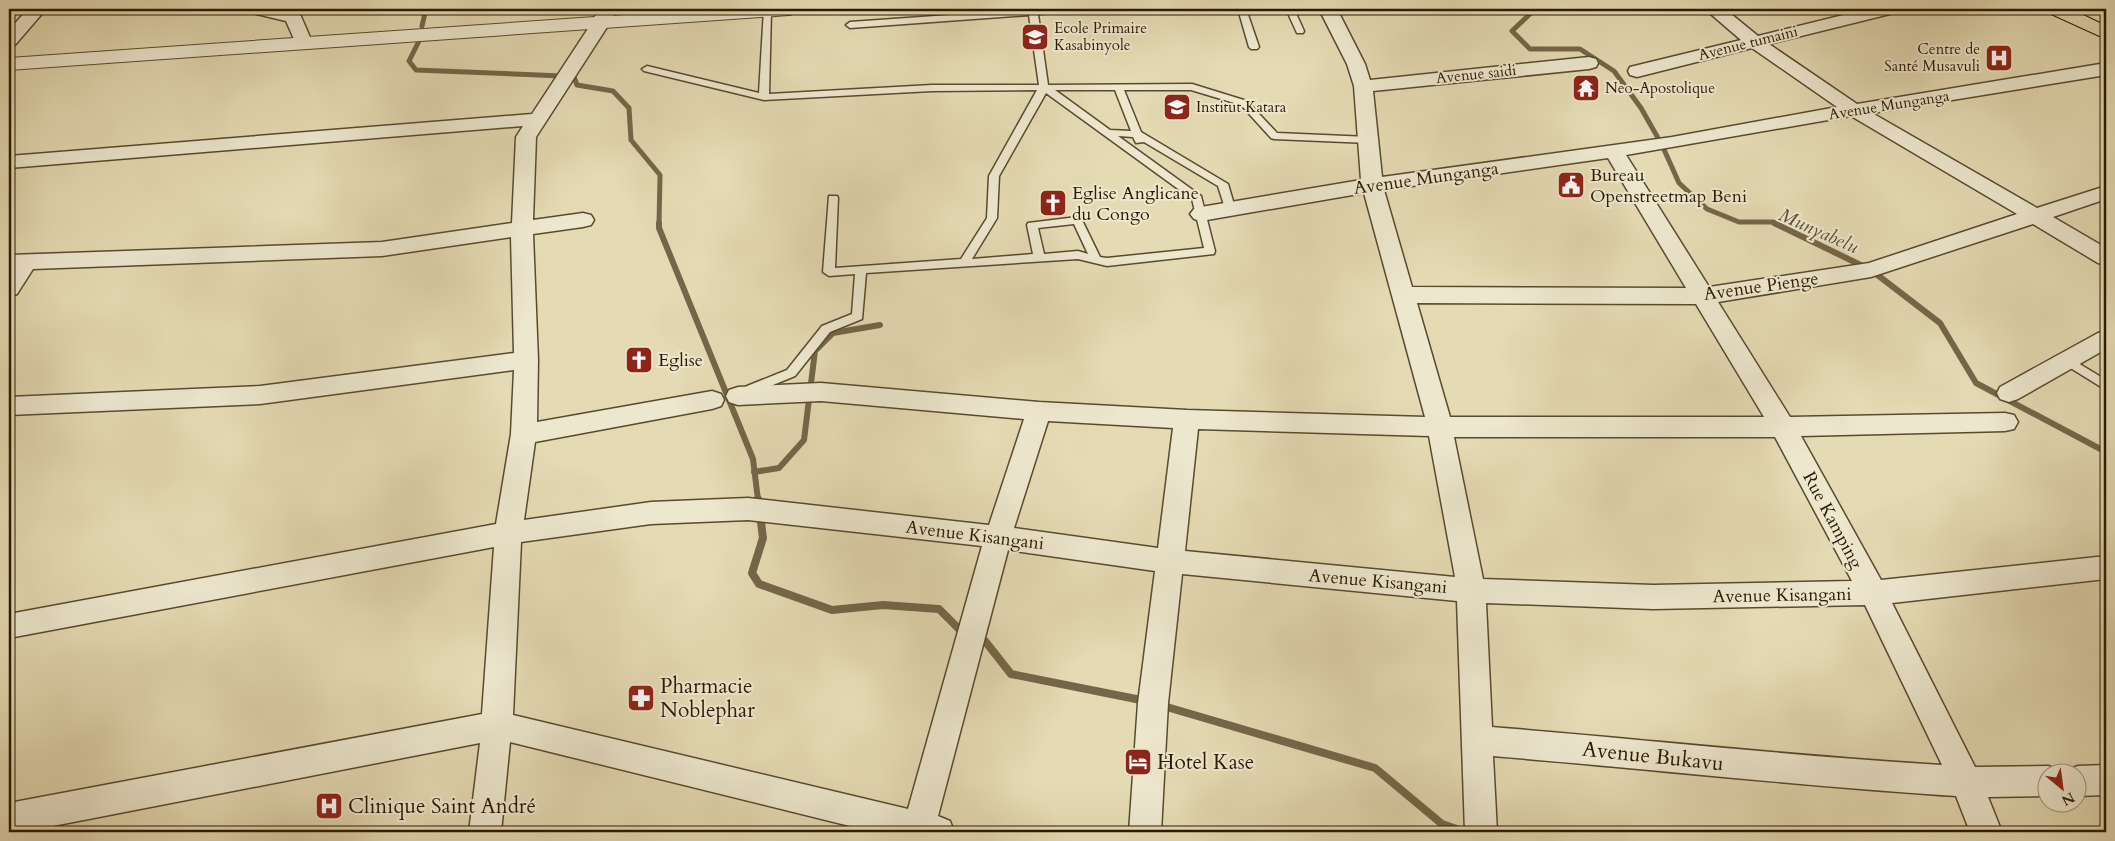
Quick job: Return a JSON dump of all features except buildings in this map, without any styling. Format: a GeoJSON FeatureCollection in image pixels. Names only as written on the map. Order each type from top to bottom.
{"type":"FeatureCollection","features":[{"type":"Feature","properties":{"kind":"highway"},"geometry":{"type":"LineString","coordinates":[[2056,9],[2106,33]]}},
{"type":"Feature","properties":{"kind":"street"},"geometry":{"type":"LineString","coordinates":[[9,40],[38,9]]}},
{"type":"Feature","properties":{"kind":"street"},"geometry":{"type":"LineString","coordinates":[[258,9],[294,18],[303,42]]}},
{"type":"Feature","properties":{"kind":"street"},"geometry":{"type":"LineString","coordinates":[[9,64],[303,42],[605,15],[789,9]]}},
{"type":"Feature","properties":{"kind":"street"},"geometry":{"type":"LineString","coordinates":[[1328,9],[1356,64],[1362,86],[1369,140],[1372,185],[1440,427],[1471,590],[1481,830]]}},
{"type":"Feature","properties":{"kind":"street"},"geometry":{"type":"LineString","coordinates":[[1714,9],[1753,42],[1854,110],[2106,258]]}},
{"type":"Feature","properties":{"kind":"street","name":"Avenue tumaini"},"geometry":{"type":"LineString","coordinates":[[1637,71],[1888,9]]}},
{"type":"Feature","properties":{"kind":"street"},"geometry":{"type":"LineString","coordinates":[[484,832],[497,725],[508,533],[524,434],[526,360],[522,229],[526,137],[605,15]]}},
{"type":"Feature","properties":{"kind":"street","name":"Avenue saidi"},"geometry":{"type":"LineString","coordinates":[[1362,86],[1589,63]]}},
{"type":"Feature","properties":{"kind":"street","name":"Avenue Munganga"},"geometry":{"type":"LineString","coordinates":[[1201,214],[1372,185],[1662,145],[1854,110],[2106,70]]}},
{"type":"Feature","properties":{"kind":"street"},"geometry":{"type":"LineString","coordinates":[[9,162],[538,119]]}},
{"type":"Feature","properties":{"kind":"street","name":"Rue Kamping"},"geometry":{"type":"LineString","coordinates":[[1614,152],[1783,427],[1873,593],[1966,782],[1986,832]]}},
{"type":"Feature","properties":{"kind":"street","name":"Avenue Pienge"},"geometry":{"type":"LineString","coordinates":[[1402,295],[1704,296],[1871,270],[2034,214],[2106,192]]}},
{"type":"Feature","properties":{"kind":"street"},"geometry":{"type":"LineString","coordinates":[[9,289],[18,261],[382,249],[583,220]]}},
{"type":"Feature","properties":{"kind":"street"},"geometry":{"type":"LineString","coordinates":[[2009,394],[2106,339]]}},
{"type":"Feature","properties":{"kind":"street"},"geometry":{"type":"LineString","coordinates":[[9,406],[260,394],[526,360]]}},
{"type":"Feature","properties":{"kind":"street"},"geometry":{"type":"LineString","coordinates":[[743,396],[821,392],[1039,411],[1187,419],[1440,427],[1783,427],[2005,422]]}},
{"type":"Feature","properties":{"kind":"street"},"geometry":{"type":"LineString","coordinates":[[524,434],[712,400]]}},
{"type":"Feature","properties":{"kind":"street"},"geometry":{"type":"LineString","coordinates":[[9,819],[497,725],[925,831],[998,537],[1039,411]]}},
{"type":"Feature","properties":{"kind":"street"},"geometry":{"type":"LineString","coordinates":[[1145,832],[1153,703],[1168,561],[1187,419]]}},
{"type":"Feature","properties":{"kind":"street","name":"Avenue Kisangani"},"geometry":{"type":"LineString","coordinates":[[9,626],[508,533],[651,513],[760,510],[998,537],[1168,561],[1471,590],[1653,597],[1873,593],[2106,567]]}},
{"type":"Feature","properties":{"kind":"street","name":"Avenue Bukavu"},"geometry":{"type":"LineString","coordinates":[[1476,740],[1623,752],[1828,773],[1966,782]]}},
{"type":"Feature","properties":{"kind":"street"},"geometry":{"type":"LineString","coordinates":[[2088,781],[2106,780]]}},
{"type":"Feature","properties":{"kind":"street"},"geometry":{"type":"LineString","coordinates":[[1966,782],[2038,781]]}},
{"type":"Feature","properties":{"kind":"lane"},"geometry":{"type":"LineString","coordinates":[[850,25],[1070,9]]}},
{"type":"Feature","properties":{"kind":"lane"},"geometry":{"type":"LineString","coordinates":[[1242,9],[1254,47]]}},
{"type":"Feature","properties":{"kind":"lane"},"geometry":{"type":"LineString","coordinates":[[1290,9],[1300,31]]}},
{"type":"Feature","properties":{"kind":"lane"},"geometry":{"type":"LineString","coordinates":[[760,10],[764,97]]}},
{"type":"Feature","properties":{"kind":"lane"},"geometry":{"type":"LineString","coordinates":[[964,262],[992,218],[994,176],[1044,88],[1033,12]]}},
{"type":"Feature","properties":{"kind":"lane"},"geometry":{"type":"LineString","coordinates":[[647,69],[764,97],[932,88],[1192,87],[1244,103],[1274,136],[1369,140]]}},
{"type":"Feature","properties":{"kind":"lane"},"geometry":{"type":"LineString","coordinates":[[833,198],[829,272],[1078,254],[1107,262],[1210,251],[1197,198],[1044,88]]}},
{"type":"Feature","properties":{"kind":"lane"},"geometry":{"type":"LineString","coordinates":[[1118,88],[1148,162]]}},
{"type":"Feature","properties":{"kind":"lane"},"geometry":{"type":"LineString","coordinates":[[1107,133],[1137,134],[1223,184],[1230,208]]}},
{"type":"Feature","properties":{"kind":"lane"},"geometry":{"type":"LineString","coordinates":[[1039,257],[1032,225],[1077,220],[1096,259]]}},
{"type":"Feature","properties":{"kind":"lane"},"geometry":{"type":"LineString","coordinates":[[743,396],[752,389],[791,373],[826,329],[858,316],[861,270]]}},
{"type":"Feature","properties":{"kind":"lane"},"geometry":{"type":"LineString","coordinates":[[2068,361],[2106,386]]}},
{"type":"Feature","properties":{"kind":"waterway"},"geometry":{"type":"LineString","coordinates":[[422,26],[426,9]]}},
{"type":"Feature","properties":{"kind":"waterway","name":"Munyabelu"},"geometry":{"type":"LineString","coordinates":[[1531,9],[1532,12],[1512,31],[1530,49],[1580,49],[1614,71],[1641,108],[1662,145],[1679,183],[1707,209],[1739,222],[1773,222],[1777,224]]}},
{"type":"Feature","properties":{"kind":"waterway"},"geometry":{"type":"LineString","coordinates":[[420,39],[409,61],[416,70],[562,76]]}},
{"type":"Feature","properties":{"kind":"waterway"},"geometry":{"type":"LineString","coordinates":[[574,77],[577,85],[613,91],[629,108],[631,140],[660,175],[659,224]]}},
{"type":"Feature","properties":{"kind":"waterway","name":"Munyabelu"},"geometry":{"type":"LineString","coordinates":[[1774,223],[1871,270],[1940,323],[1976,383],[2106,452]]}},
{"type":"Feature","properties":{"kind":"waterway"},"geometry":{"type":"LineString","coordinates":[[659,224],[753,459],[755,472]]}},
{"type":"Feature","properties":{"kind":"waterway"},"geometry":{"type":"LineString","coordinates":[[755,472],[779,468],[804,440],[815,351],[833,333],[880,325]]}},
{"type":"Feature","properties":{"kind":"waterway"},"geometry":{"type":"LineString","coordinates":[[755,472],[758,500]]}},
{"type":"Feature","properties":{"kind":"waterway"},"geometry":{"type":"LineString","coordinates":[[758,499],[763,538],[752,573],[759,584],[832,610],[883,605],[939,609],[959,629],[966,632]]}},
{"type":"Feature","properties":{"kind":"waterway"},"geometry":{"type":"LineString","coordinates":[[978,637],[985,641],[1011,674],[1146,701]]}},
{"type":"Feature","properties":{"kind":"waterway"},"geometry":{"type":"LineString","coordinates":[[1160,705],[1375,768],[1442,824],[1465,832]]}},
{"type":"Feature","properties":{"kind":"place","name":"Ecole Primaire Kasabinyole"},"geometry":{"type":"Point","coordinates":[1035,37]}},
{"type":"Feature","properties":{"kind":"place","name":"Centre de Santé Musavuli"},"geometry":{"type":"Point","coordinates":[1999,58]}},
{"type":"Feature","properties":{"kind":"place","name":"Neo-Apostolique"},"geometry":{"type":"Point","coordinates":[1586,88]}},
{"type":"Feature","properties":{"kind":"place","name":"Institut Katara"},"geometry":{"type":"Point","coordinates":[1177,107]}},
{"type":"Feature","properties":{"kind":"place","name":"Bureau Openstreetmap Beni"},"geometry":{"type":"Point","coordinates":[1571,185]}},
{"type":"Feature","properties":{"kind":"place","name":"Eglise Anglicane du Congo"},"geometry":{"type":"Point","coordinates":[1053,203]}},
{"type":"Feature","properties":{"kind":"place","name":"Eglise"},"geometry":{"type":"Point","coordinates":[639,360]}},
{"type":"Feature","properties":{"kind":"place","name":"Pharmacie Noblephar"},"geometry":{"type":"Point","coordinates":[641,698]}},
{"type":"Feature","properties":{"kind":"place","name":"Hotel Kase"},"geometry":{"type":"Point","coordinates":[1138,762]}},
{"type":"Feature","properties":{"kind":"place","name":"Clinique Saint André"},"geometry":{"type":"Point","coordinates":[329,806]}}]}
